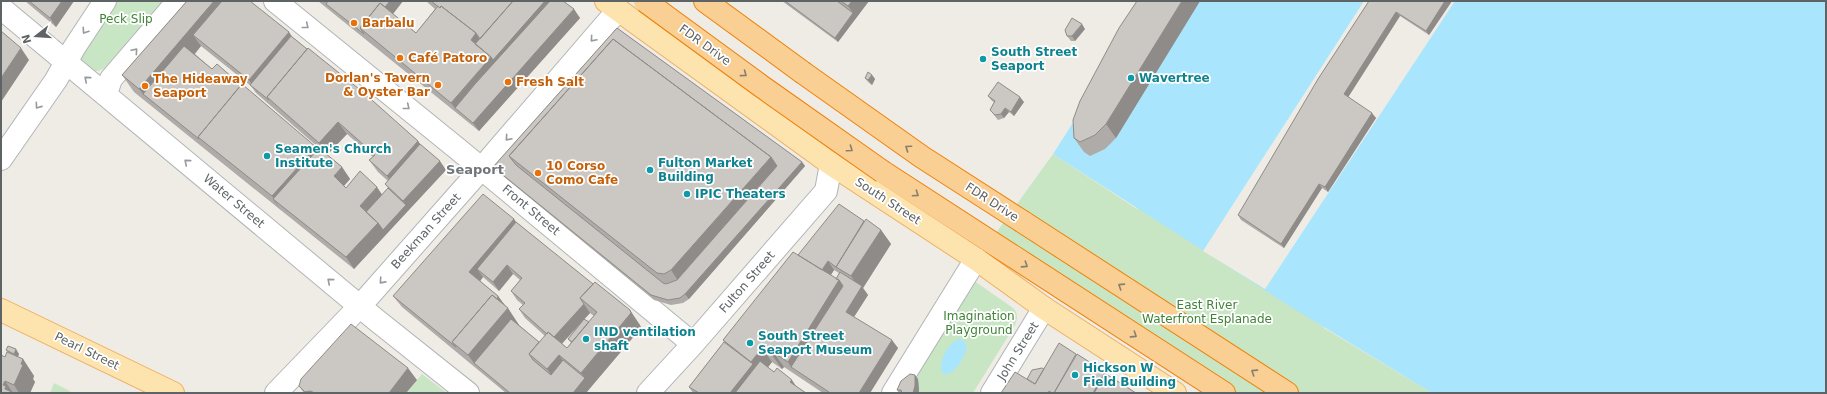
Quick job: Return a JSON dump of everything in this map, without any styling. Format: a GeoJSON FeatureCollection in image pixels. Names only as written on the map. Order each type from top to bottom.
{"type":"FeatureCollection","features":[{"type":"Feature","properties":{"kind":"highway","name":"FDR Drive"},"geometry":{"type":"LineString","coordinates":[[645,1],[761,86],[890,176],[1224,393]]}},
{"type":"Feature","properties":{"kind":"highway","name":"FDR Drive"},"geometry":{"type":"LineString","coordinates":[[705,1],[922,157],[1287,393]]}},
{"type":"Feature","properties":{"kind":"highway"},"geometry":{"type":"LineString","coordinates":[[728,1],[802,72]]}},
{"type":"Feature","properties":{"kind":"main road","name":"South Street"},"geometry":{"type":"LineString","coordinates":[[612,5],[831,164],[976,259],[1044,308],[1175,393]]}},
{"type":"Feature","properties":{"kind":"main road","name":"Pearl Street"},"geometry":{"type":"LineString","coordinates":[[1,310],[173,393]]}},
{"type":"Feature","properties":{"kind":"street"},"geometry":{"type":"LineString","coordinates":[[1,159],[56,80],[66,61],[105,1]]}},
{"type":"Feature","properties":{"kind":"street"},"geometry":{"type":"LineString","coordinates":[[106,94],[111,80],[178,1]]}},
{"type":"Feature","properties":{"kind":"street","name":"Front Street"},"geometry":{"type":"LineString","coordinates":[[275,1],[482,168],[693,344]]}},
{"type":"Feature","properties":{"kind":"street","name":"Beekman Street"},"geometry":{"type":"LineString","coordinates":[[276,393],[360,306],[482,168],[612,5]]}},
{"type":"Feature","properties":{"kind":"street","name":"Water Street"},"geometry":{"type":"LineString","coordinates":[[1,8],[360,306],[468,393]]}},
{"type":"Feature","properties":{"kind":"street","name":"Fulton Street"},"geometry":{"type":"LineString","coordinates":[[649,393],[826,191],[831,164]]}},
{"type":"Feature","properties":{"kind":"street"},"geometry":{"type":"LineString","coordinates":[[894,393],[976,259]]}},
{"type":"Feature","properties":{"kind":"street","name":"John Street"},"geometry":{"type":"LineString","coordinates":[[992,393],[1044,308]]}},
{"type":"Feature","properties":{"kind":"green space","name":"Peck Slip"},"geometry":{"type":"Polygon","coordinates":[[[117,1],[164,1],[105,68],[98,71],[92,71],[85,65],[81,57],[91,37],[117,1]]]}},
{"type":"Feature","properties":{"kind":"green space","name":"East River Waterfront Esplanade"},"geometry":{"type":"Polygon","coordinates":[[[1336,45],[1324,328],[1432,393],[1218,393],[996,233],[1053,154],[1137,209],[1336,45]]]}},
{"type":"Feature","properties":{"kind":"green space","name":"Imagination Playground"},"geometry":{"type":"Polygon","coordinates":[[[973,280],[1013,308],[1017,314],[1017,318],[1015,325],[973,393],[899,393],[973,280]]]}},
{"type":"Feature","properties":{"kind":"green space"},"geometry":{"type":"Polygon","coordinates":[[[422,374],[447,393],[406,393],[422,374]]]}},
{"type":"Feature","properties":{"kind":"green space"},"geometry":{"type":"Polygon","coordinates":[[[54,383],[70,391],[69,393],[50,393],[54,383]]]}},
{"type":"Feature","properties":{"kind":"water"},"geometry":{"type":"Polygon","coordinates":[[[1151,1],[1826,1],[1826,393],[1432,393],[1291,307],[1053,154],[1151,1]]]}},
{"type":"Feature","properties":{"kind":"water"},"geometry":{"type":"Polygon","coordinates":[[[960,339],[963,340],[967,346],[962,360],[952,372],[943,374],[941,364],[945,354],[951,344],[960,339]]]}},
{"type":"Feature","properties":{"kind":"pier"},"geometry":{"type":"Polygon","coordinates":[[[1364,1],[1455,1],[1265,289],[1203,251],[1364,1]]]}},
{"type":"Feature","properties":{"kind":"building"},"geometry":{"type":"Polygon","coordinates":[[[29,1],[62,1],[50,18],[29,1]]]}},
{"type":"Feature","properties":{"kind":"building"},"geometry":{"type":"Polygon","coordinates":[[[187,1],[214,1],[139,89],[122,75],[187,1]]]}},
{"type":"Feature","properties":{"kind":"building"},"geometry":{"type":"Polygon","coordinates":[[[222,1],[250,1],[289,32],[249,80],[193,35],[222,1]]]}},
{"type":"Feature","properties":{"kind":"building"},"geometry":{"type":"Polygon","coordinates":[[[328,1],[390,1],[385,7],[380,3],[360,28],[364,34],[326,4],[328,1]]]}},
{"type":"Feature","properties":{"kind":"building"},"geometry":{"type":"Polygon","coordinates":[[[431,1],[513,1],[480,39],[476,33],[441,6],[440,8],[431,1]]]}},
{"type":"Feature","properties":{"kind":"building"},"geometry":{"type":"Polygon","coordinates":[[[513,1],[545,1],[493,60],[475,44],[513,1]]]}},
{"type":"Feature","properties":{"kind":"building"},"geometry":{"type":"Polygon","coordinates":[[[550,1],[563,1],[574,9],[473,123],[455,108],[550,1]]]}},
{"type":"Feature","properties":{"kind":"building"},"geometry":{"type":"Polygon","coordinates":[[[785,1],[837,1],[853,13],[835,38],[785,1]]]}},
{"type":"Feature","properties":{"kind":"building"},"geometry":{"type":"Polygon","coordinates":[[[841,1],[852,1],[848,6],[841,1]]]}},
{"type":"Feature","properties":{"kind":"building"},"geometry":{"type":"Polygon","coordinates":[[[1137,1],[1182,1],[1106,124],[1095,135],[1080,142],[1074,138],[1073,120],[1080,101],[1119,28],[1137,1]]]}},
{"type":"Feature","properties":{"kind":"building"},"geometry":{"type":"Polygon","coordinates":[[[1369,1],[1445,1],[1426,31],[1396,12],[1344,94],[1372,113],[1325,187],[1319,184],[1281,244],[1238,215],[1318,79],[1369,1]]]}},
{"type":"Feature","properties":{"kind":"building"},"geometry":{"type":"Polygon","coordinates":[[[380,3],[416,33],[438,6],[440,8],[441,6],[476,33],[471,40],[491,57],[451,103],[360,28],[380,3]]]}},
{"type":"Feature","properties":{"kind":"building"},"geometry":{"type":"Polygon","coordinates":[[[1072,18],[1082,24],[1072,36],[1067,36],[1065,30],[1072,18]]]}},
{"type":"Feature","properties":{"kind":"building"},"geometry":{"type":"Polygon","coordinates":[[[617,28],[802,162],[685,294],[680,298],[668,300],[651,295],[493,167],[617,28]],[[613,39],[509,156],[516,165],[666,284],[677,280],[777,166],[771,157],[613,39]]]}},
{"type":"Feature","properties":{"kind":"building"},"geometry":{"type":"Polygon","coordinates":[[[1,31],[21,48],[1,78],[1,31]]]}},
{"type":"Feature","properties":{"kind":"building"},"geometry":{"type":"Polygon","coordinates":[[[291,36],[307,49],[267,97],[269,100],[250,85],[291,36]]]}},
{"type":"Feature","properties":{"kind":"building","name":"Fulton Market Building"},"geometry":{"type":"Polygon","coordinates":[[[613,39],[771,157],[671,270],[664,274],[657,273],[509,156],[613,39]]]}},
{"type":"Feature","properties":{"kind":"building"},"geometry":{"type":"Polygon","coordinates":[[[184,46],[212,69],[217,64],[241,85],[198,137],[199,139],[143,94],[184,46]]]}},
{"type":"Feature","properties":{"kind":"building"},"geometry":{"type":"Polygon","coordinates":[[[308,48],[364,93],[418,141],[387,176],[369,160],[375,155],[338,122],[319,143],[267,97],[308,48]]]}},
{"type":"Feature","properties":{"kind":"building"},"geometry":{"type":"Polygon","coordinates":[[[868,72],[872,75],[868,80],[865,78],[868,72]]]}},
{"type":"Feature","properties":{"kind":"building"},"geometry":{"type":"Polygon","coordinates":[[[998,82],[1020,97],[1011,112],[1005,108],[1001,114],[995,115],[990,110],[995,101],[988,96],[998,82]]]}},
{"type":"Feature","properties":{"kind":"building","name":"Seamen's Church Institute"},"geometry":{"type":"Polygon","coordinates":[[[242,84],[316,147],[272,196],[198,137],[242,84]]]}},
{"type":"Feature","properties":{"kind":"building"},"geometry":{"type":"Polygon","coordinates":[[[420,144],[440,161],[403,201],[385,184],[420,144]]]}},
{"type":"Feature","properties":{"kind":"building"},"geometry":{"type":"Polygon","coordinates":[[[319,148],[342,167],[334,176],[346,188],[360,171],[377,187],[360,206],[378,223],[346,257],[273,199],[319,148]]]}},
{"type":"Feature","properties":{"kind":"building"},"geometry":{"type":"Polygon","coordinates":[[[388,188],[406,205],[383,230],[366,212],[388,188]]]}},
{"type":"Feature","properties":{"kind":"building"},"geometry":{"type":"Polygon","coordinates":[[[483,194],[514,219],[469,272],[498,296],[497,299],[492,295],[452,342],[456,347],[393,296],[483,194]]]}},
{"type":"Feature","properties":{"kind":"building"},"geometry":{"type":"Polygon","coordinates":[[[839,204],[864,221],[836,267],[828,261],[822,270],[798,255],[839,204]]]}},
{"type":"Feature","properties":{"kind":"building"},"geometry":{"type":"Polygon","coordinates":[[[866,219],[881,230],[851,276],[836,267],[866,219]]]}},
{"type":"Feature","properties":{"kind":"building"},"geometry":{"type":"Polygon","coordinates":[[[516,222],[593,284],[580,298],[584,304],[554,337],[548,332],[547,334],[519,309],[525,303],[511,291],[522,278],[507,265],[493,282],[477,269],[516,222]]]}},
{"type":"Feature","properties":{"kind":"building"},"geometry":{"type":"Polygon","coordinates":[[[793,252],[839,280],[788,362],[774,353],[772,355],[762,348],[751,362],[723,340],[793,252]]]}},
{"type":"Feature","properties":{"kind":"building"},"geometry":{"type":"Polygon","coordinates":[[[840,272],[862,286],[846,312],[892,340],[859,393],[829,393],[791,367],[843,286],[839,280],[836,279],[840,272]]]}},
{"type":"Feature","properties":{"kind":"building"},"geometry":{"type":"Polygon","coordinates":[[[595,282],[630,310],[631,313],[581,373],[559,355],[547,369],[529,354],[548,332],[567,348],[597,312],[580,298],[595,282]]]}},
{"type":"Feature","properties":{"kind":"building"},"geometry":{"type":"Polygon","coordinates":[[[492,295],[508,308],[468,355],[452,342],[492,295]]]}},
{"type":"Feature","properties":{"kind":"building"},"geometry":{"type":"Polygon","coordinates":[[[511,319],[539,342],[529,354],[533,360],[551,375],[563,360],[585,378],[573,393],[510,393],[474,363],[511,319]]]}},
{"type":"Feature","properties":{"kind":"building"},"geometry":{"type":"Polygon","coordinates":[[[584,319],[589,322],[572,342],[568,339],[584,319]]]}},
{"type":"Feature","properties":{"kind":"building"},"geometry":{"type":"Polygon","coordinates":[[[351,324],[408,368],[389,393],[305,392],[299,386],[301,379],[351,324]]]}},
{"type":"Feature","properties":{"kind":"building"},"geometry":{"type":"Polygon","coordinates":[[[724,342],[753,364],[730,393],[699,393],[689,387],[724,342]]]}},
{"type":"Feature","properties":{"kind":"building"},"geometry":{"type":"Polygon","coordinates":[[[1059,343],[1076,354],[1054,393],[1049,391],[1048,393],[1001,393],[1015,372],[1035,384],[1059,343]]]}},
{"type":"Feature","properties":{"kind":"building"},"geometry":{"type":"Polygon","coordinates":[[[8,346],[16,349],[14,354],[6,350],[8,346]]]}},
{"type":"Feature","properties":{"kind":"building"},"geometry":{"type":"Polygon","coordinates":[[[7,352],[23,359],[21,364],[23,365],[14,385],[5,381],[3,385],[6,386],[5,389],[14,393],[1,393],[1,355],[5,357],[7,352]]]}},
{"type":"Feature","properties":{"kind":"building"},"geometry":{"type":"Polygon","coordinates":[[[1077,354],[1105,372],[1093,393],[1054,393],[1077,354]]]}},
{"type":"Feature","properties":{"kind":"building"},"geometry":{"type":"Polygon","coordinates":[[[760,361],[774,372],[777,368],[792,380],[790,382],[806,393],[735,393],[760,361]]]}},
{"type":"Feature","properties":{"kind":"building"},"geometry":{"type":"Polygon","coordinates":[[[1044,369],[1035,384],[1027,379],[1032,370],[1044,369]]]}},
{"type":"Feature","properties":{"kind":"building"},"geometry":{"type":"Polygon","coordinates":[[[910,374],[915,375],[915,386],[913,393],[902,393],[901,390],[897,390],[901,381],[910,374]]]}},
{"type":"Feature","properties":{"kind":"building"},"geometry":{"type":"Polygon","coordinates":[[[1106,374],[1136,393],[1094,393],[1106,374]]]}},
{"type":"Feature","properties":{"kind":"place","name":"Barbalu"},"geometry":{"type":"Point","coordinates":[354,23]}},
{"type":"Feature","properties":{"kind":"place","name":"Café Patoro"},"geometry":{"type":"Point","coordinates":[400,58]}},
{"type":"Feature","properties":{"kind":"place","name":"South Street Seaport"},"geometry":{"type":"Point","coordinates":[983,59]}},
{"type":"Feature","properties":{"kind":"place","name":"Wavertree"},"geometry":{"type":"Point","coordinates":[1131,78]}},
{"type":"Feature","properties":{"kind":"place","name":"Fresh Salt"},"geometry":{"type":"Point","coordinates":[508,82]}},
{"type":"Feature","properties":{"kind":"place","name":"Dorlan's Tavern & Oyster Bar"},"geometry":{"type":"Point","coordinates":[438,85]}},
{"type":"Feature","properties":{"kind":"place","name":"The Hideaway Seaport"},"geometry":{"type":"Point","coordinates":[145,86]}},
{"type":"Feature","properties":{"kind":"place","name":"Seamen's Church Institute"},"geometry":{"type":"Point","coordinates":[267,156]}},
{"type":"Feature","properties":{"kind":"place","name":"Fulton Market Building"},"geometry":{"type":"Point","coordinates":[650,170]}},
{"type":"Feature","properties":{"kind":"place","name":"10 Corso Como Cafe"},"geometry":{"type":"Point","coordinates":[538,173]}},
{"type":"Feature","properties":{"kind":"place","name":"IPIC Theaters"},"geometry":{"type":"Point","coordinates":[687,194]}},
{"type":"Feature","properties":{"kind":"place","name":"IND ventilation shaft"},"geometry":{"type":"Point","coordinates":[586,339]}},
{"type":"Feature","properties":{"kind":"place","name":"South Street Seaport Museum"},"geometry":{"type":"Point","coordinates":[750,343]}},
{"type":"Feature","properties":{"kind":"place","name":"Hickson W Field Building"},"geometry":{"type":"Point","coordinates":[1075,375]}},
{"type":"Feature","properties":{"kind":"district","name":"Seaport"},"geometry":{"type":"Point","coordinates":[475,169]}}]}
